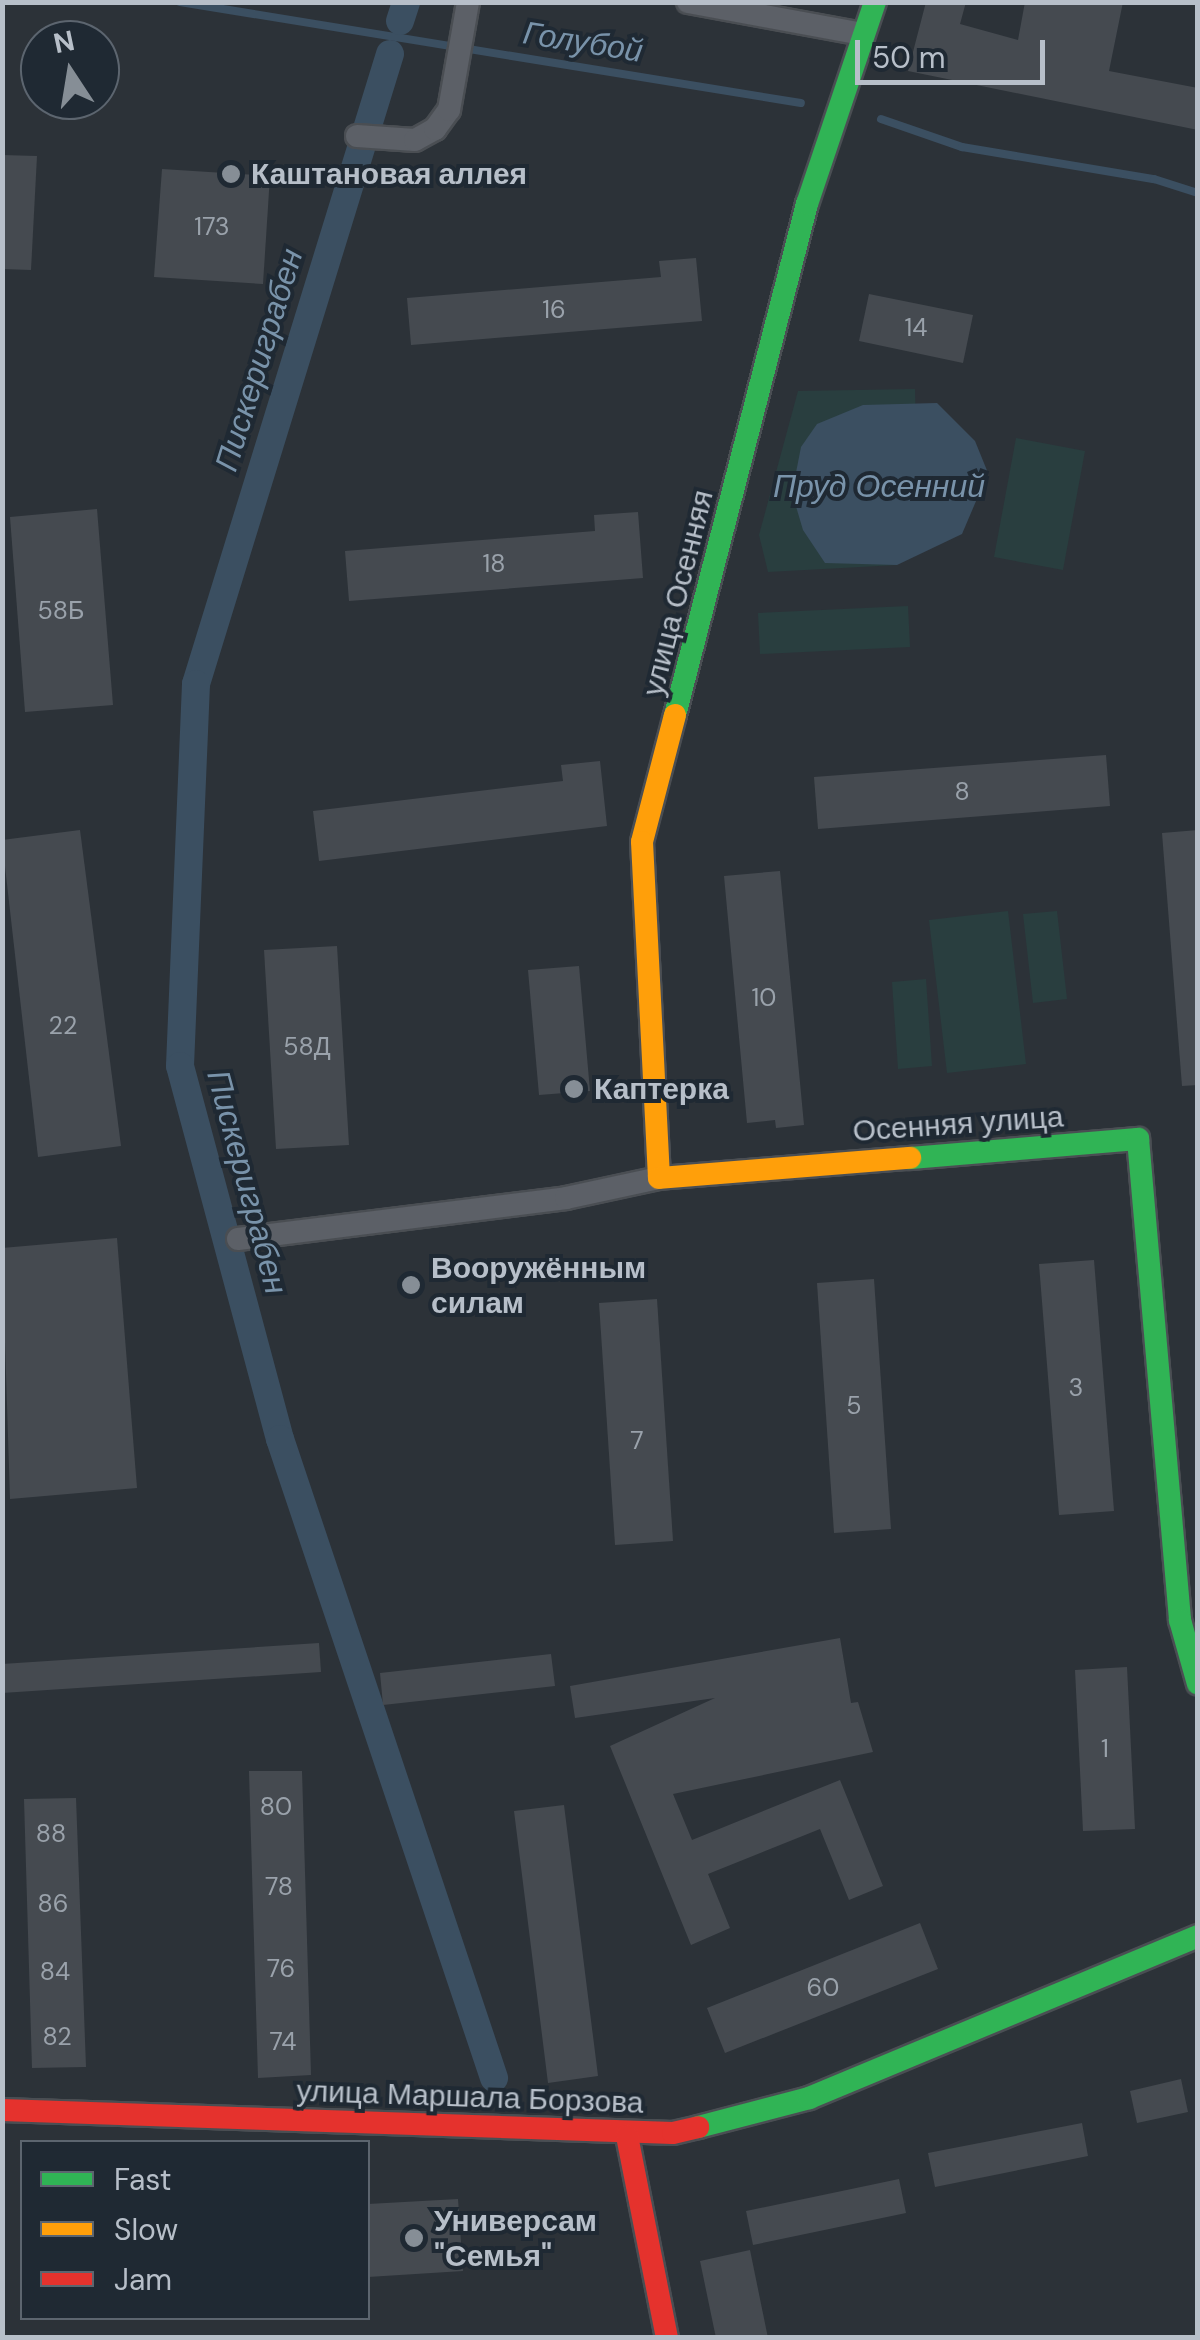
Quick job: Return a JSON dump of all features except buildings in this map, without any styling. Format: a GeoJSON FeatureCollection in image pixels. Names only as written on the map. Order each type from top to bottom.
{"type":"FeatureCollection","features":[{"type":"Feature","properties":{"kind":"street"},"geometry":{"type":"LineString","coordinates":[[366,136],[415,140],[436,129],[449,110],[468,2]]}},
{"type":"Feature","properties":{"kind":"street"},"geometry":{"type":"LineString","coordinates":[[688,2],[863,34]]}},
{"type":"Feature","properties":{"kind":"street","name":"улица Осенняя"},"geometry":{"type":"LineString","coordinates":[[659,1178],[642,842],[807,204],[875,2]]}},
{"type":"Feature","properties":{"kind":"street","name":"Осенняя улица"},"geometry":{"type":"LineString","coordinates":[[238,1238],[566,1198],[659,1178],[1138,1139],[1180,1620],[1198,1684]]}},
{"type":"Feature","properties":{"kind":"street","name":"улица Маршала Борзова"},"geometry":{"type":"LineString","coordinates":[[2,2110],[627,2136],[707,2127],[810,2098],[1198,1936]]}},
{"type":"Feature","properties":{"kind":"street"},"geometry":{"type":"LineString","coordinates":[[627,2136],[667,2338]]}},
{"type":"Feature","properties":{"kind":"green space","name":"Пруд Осенний"},"geometry":{"type":"Polygon","coordinates":[[[915,389],[917,473],[897,565],[768,572],[759,535],[798,391],[915,389]]]}},
{"type":"Feature","properties":{"kind":"green space"},"geometry":{"type":"Polygon","coordinates":[[[1016,438],[1085,451],[1063,570],[994,557],[1016,438]]]}},
{"type":"Feature","properties":{"kind":"green space"},"geometry":{"type":"Polygon","coordinates":[[[908,606],[910,647],[760,654],[758,613],[908,606]]]}},
{"type":"Feature","properties":{"kind":"green space"},"geometry":{"type":"Polygon","coordinates":[[[1008,911],[1026,1064],[947,1073],[929,920],[1008,911]]]}},
{"type":"Feature","properties":{"kind":"green space"},"geometry":{"type":"Polygon","coordinates":[[[1057,911],[1067,999],[1033,1003],[1023,914],[1057,911]]]}},
{"type":"Feature","properties":{"kind":"green space"},"geometry":{"type":"Polygon","coordinates":[[[926,979],[932,1066],[898,1069],[892,982],[926,979]]]}},
{"type":"Feature","properties":{"kind":"water","name":"Пруд Осенний"},"geometry":{"type":"Polygon","coordinates":[[[937,403],[975,441],[988,473],[962,534],[897,565],[825,563],[803,530],[792,493],[801,447],[817,424],[863,405],[937,403]]]}},
{"type":"Feature","properties":{"kind":"waterway","name":"Голубой"},"geometry":{"type":"LineString","coordinates":[[180,2],[801,103]]}},
{"type":"Feature","properties":{"kind":"waterway","name":"Пискериграбен"},"geometry":{"type":"LineString","coordinates":[[400,21],[406,2]]}},
{"type":"Feature","properties":{"kind":"waterway","name":"Пискериграбен"},"geometry":{"type":"LineString","coordinates":[[390,54],[196,684],[180,1066],[280,1439],[494,2078]]}},
{"type":"Feature","properties":{"kind":"waterway","name":"Голубой"},"geometry":{"type":"LineString","coordinates":[[881,119],[962,147],[1154,179],[1198,193]]}},
{"type":"Feature","properties":{"kind":"traffic: fast"},"geometry":{"type":"LineString","coordinates":[[675,715],[807,204],[875,2]]}},
{"type":"Feature","properties":{"kind":"traffic: fast"},"geometry":{"type":"LineString","coordinates":[[910,1158],[1138,1139],[1180,1620],[1198,1684]]}},
{"type":"Feature","properties":{"kind":"traffic: fast"},"geometry":{"type":"LineString","coordinates":[[698,2127],[809,2098],[1198,1936]]}},
{"type":"Feature","properties":{"kind":"traffic: slow"},"geometry":{"type":"LineString","coordinates":[[675,715],[642,842],[659,1178],[910,1158]]}},
{"type":"Feature","properties":{"kind":"traffic: jam"},"geometry":{"type":"LineString","coordinates":[[2,2110],[673,2133],[698,2127]]}},
{"type":"Feature","properties":{"kind":"traffic: jam"},"geometry":{"type":"LineString","coordinates":[[627,2136],[667,2338]]}},
{"type":"Feature","properties":{"kind":"place","name":"Каштановая аллея"},"geometry":{"type":"Point","coordinates":[231,174]}},
{"type":"Feature","properties":{"kind":"place","name":"Каптерка"},"geometry":{"type":"Point","coordinates":[574,1089]}},
{"type":"Feature","properties":{"kind":"place","name":"Вооружённым силам"},"geometry":{"type":"Point","coordinates":[411,1285]}},
{"type":"Feature","properties":{"kind":"place","name":"Универсам \"Семья\""},"geometry":{"type":"Point","coordinates":[414,2238]}}]}
